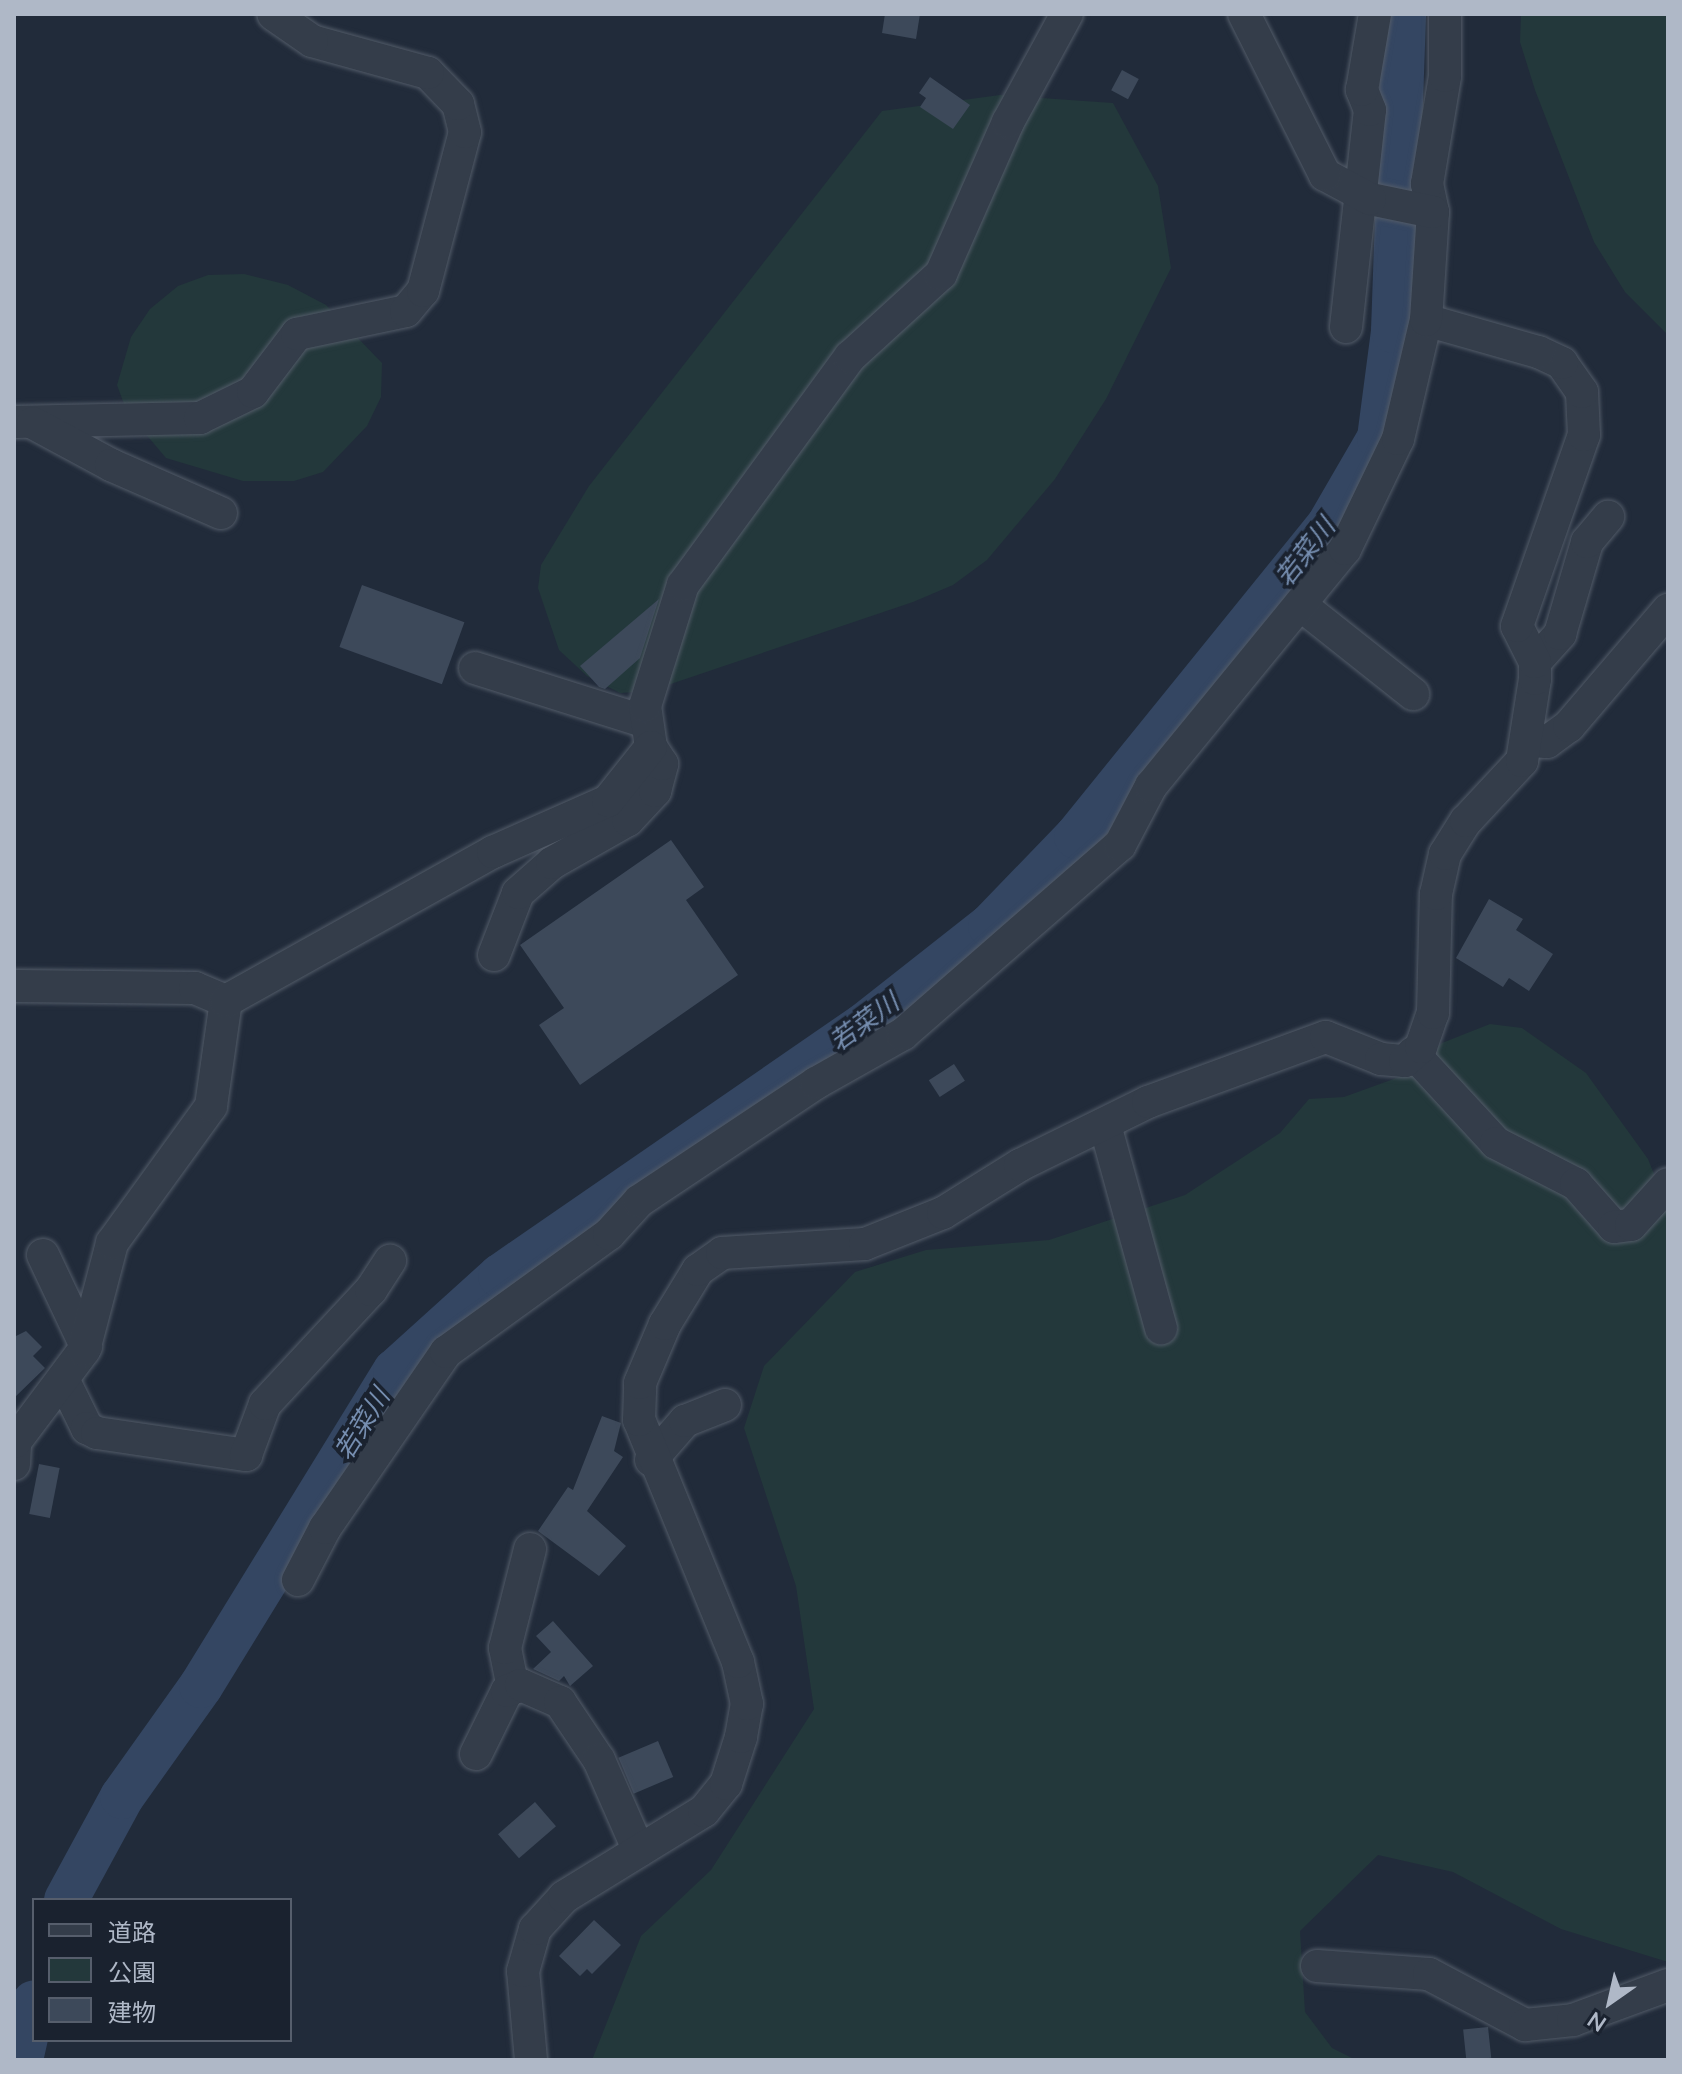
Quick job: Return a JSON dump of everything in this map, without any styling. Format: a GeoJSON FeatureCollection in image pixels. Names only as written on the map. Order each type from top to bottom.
{"type":"FeatureCollection","features":[{"type":"Feature","properties":{"kind":"street"},"geometry":{"type":"LineString","coordinates":[[23,422],[200,418],[253,392],[297,334],[406,311],[423,291],[465,132],[458,104],[428,73],[312,41],[273,14]]}},
{"type":"Feature","properties":{"kind":"street"},"geometry":{"type":"LineString","coordinates":[[226,1001],[493,852],[608,801],[647,734],[683,585],[719,527],[850,357],[941,274],[1008,122],[1067,14]]}},
{"type":"Feature","properties":{"kind":"street"},"geometry":{"type":"LineString","coordinates":[[1244,14],[1313,162],[1365,196],[1429,211]]}},
{"type":"Feature","properties":{"kind":"street"},"geometry":{"type":"LineString","coordinates":[[1346,327],[1365,196],[1370,110],[1362,90],[1375,14]]}},
{"type":"Feature","properties":{"kind":"street"},"geometry":{"type":"LineString","coordinates":[[298,1580],[325,1528],[446,1352],[609,1234],[639,1201],[816,1083],[903,1034],[1091,871],[1120,845],[1151,786],[1302,606],[1345,549],[1382,481],[1413,390],[1426,320],[1427,184],[1445,76],[1445,14]]}},
{"type":"Feature","properties":{"kind":"street"},"geometry":{"type":"LineString","coordinates":[[531,2060],[523,1971],[535,1929],[564,1897],[704,1811],[726,1784],[747,1704],[721,1615],[651,1460],[639,1420],[640,1383],[665,1324],[698,1270],[722,1253],[865,1244],[943,1213],[1020,1165],[1148,1102],[1326,1037],[1381,1059],[1405,1061],[1413,1053],[1433,1013],[1436,894],[1445,854],[1466,821],[1513,776],[1528,741],[1535,662],[1517,626],[1584,435],[1582,392],[1562,363],[1538,352],[1426,320]]}},
{"type":"Feature","properties":{"kind":"street"},"geometry":{"type":"LineString","coordinates":[[23,422],[221,513]]}},
{"type":"Feature","properties":{"kind":"street"},"geometry":{"type":"LineString","coordinates":[[1535,662],[1560,634],[1587,542],[1608,517]]}},
{"type":"Feature","properties":{"kind":"street"},"geometry":{"type":"LineString","coordinates":[[1302,606],[1413,694]]}},
{"type":"Feature","properties":{"kind":"street"},"geometry":{"type":"LineString","coordinates":[[1528,741],[1547,742],[1569,726],[1668,610]]}},
{"type":"Feature","properties":{"kind":"street"},"geometry":{"type":"LineString","coordinates":[[475,668],[647,734],[662,764],[662,779],[645,805],[614,831],[552,863],[518,893],[494,955]]}},
{"type":"Feature","properties":{"kind":"street"},"geometry":{"type":"LineString","coordinates":[[15,986],[195,988],[226,1001]]}},
{"type":"Feature","properties":{"kind":"street"},"geometry":{"type":"LineString","coordinates":[[14,1464],[14,1442],[86,1346],[112,1243],[211,1106],[226,1001]]}},
{"type":"Feature","properties":{"kind":"street"},"geometry":{"type":"LineString","coordinates":[[1413,1053],[1496,1143],[1576,1184],[1614,1227],[1631,1225],[1668,1184]]}},
{"type":"Feature","properties":{"kind":"street"},"geometry":{"type":"LineString","coordinates":[[1105,1125],[1161,1328]]}},
{"type":"Feature","properties":{"kind":"street"},"geometry":{"type":"LineString","coordinates":[[43,1255],[86,1346]]}},
{"type":"Feature","properties":{"kind":"street"},"geometry":{"type":"LineString","coordinates":[[63,1379],[87,1428],[97,1433],[246,1455],[265,1404],[371,1290],[390,1261]]}},
{"type":"Feature","properties":{"kind":"street"},"geometry":{"type":"LineString","coordinates":[[651,1460],[685,1421],[725,1405]]}},
{"type":"Feature","properties":{"kind":"street"},"geometry":{"type":"LineString","coordinates":[[513,1688],[505,1648],[530,1549]]}},
{"type":"Feature","properties":{"kind":"street"},"geometry":{"type":"LineString","coordinates":[[476,1754],[500,1701],[513,1688],[536,1688],[578,1721],[639,1851]]}},
{"type":"Feature","properties":{"kind":"street"},"geometry":{"type":"LineString","coordinates":[[1317,1966],[1429,1974],[1525,2025],[1573,2020],[1668,1985]]}},
{"type":"Feature","properties":{"kind":"green space"},"geometry":{"type":"Polygon","coordinates":[[[1521,14],[1668,14],[1668,335],[1625,292],[1594,242],[1535,90],[1520,42],[1521,14]]]}},
{"type":"Feature","properties":{"kind":"green space"},"geometry":{"type":"Polygon","coordinates":[[[1000,95],[1113,103],[1158,186],[1171,268],[1106,399],[1055,479],[987,560],[953,585],[913,602],[650,691],[620,693],[587,676],[559,650],[538,588],[541,565],[589,486],[882,111],[1000,95]]]}},
{"type":"Feature","properties":{"kind":"green space"},"geometry":{"type":"Polygon","coordinates":[[[244,274],[288,285],[326,305],[382,363],[381,397],[367,426],[323,472],[294,481],[243,481],[166,458],[127,412],[117,385],[131,337],[150,309],[178,286],[208,275],[244,274]]]}},
{"type":"Feature","properties":{"kind":"green space"},"geometry":{"type":"Polygon","coordinates":[[[1490,1024],[1522,1028],[1586,1073],[1648,1159],[1668,1209],[1668,1962],[1561,1929],[1453,1872],[1378,1855],[1300,1931],[1305,2012],[1332,2048],[1356,2060],[592,2060],[641,1936],[711,1870],[814,1709],[796,1586],[744,1428],[764,1366],[855,1272],[926,1250],[1049,1240],[1185,1195],[1280,1133],[1309,1099],[1344,1097],[1402,1076],[1442,1043],[1490,1024]]]}},
{"type":"Feature","properties":{"kind":"building"},"geometry":{"type":"Polygon","coordinates":[[[885,14],[920,14],[916,39],[882,33],[885,14]]]}},
{"type":"Feature","properties":{"kind":"building"},"geometry":{"type":"Polygon","coordinates":[[[1122,70],[1139,79],[1128,99],[1111,90],[1122,70]]]}},
{"type":"Feature","properties":{"kind":"building"},"geometry":{"type":"Polygon","coordinates":[[[930,77],[970,105],[953,129],[920,107],[926,98],[919,93],[930,77]]]}},
{"type":"Feature","properties":{"kind":"building"},"geometry":{"type":"Polygon","coordinates":[[[362,585],[464,622],[442,684],[339,647],[362,585]]]}},
{"type":"Feature","properties":{"kind":"building"},"geometry":{"type":"Polygon","coordinates":[[[659,599],[640,658],[605,689],[599,687],[580,666],[659,599]]]}},
{"type":"Feature","properties":{"kind":"building"},"geometry":{"type":"Polygon","coordinates":[[[671,840],[704,887],[686,900],[738,975],[580,1085],[539,1025],[564,1008],[520,945],[671,840]]]}},
{"type":"Feature","properties":{"kind":"building"},"geometry":{"type":"Polygon","coordinates":[[[1489,899],[1523,919],[1516,930],[1553,954],[1529,991],[1509,978],[1503,987],[1456,958],[1489,899]]]}},
{"type":"Feature","properties":{"kind":"building"},"geometry":{"type":"Polygon","coordinates":[[[954,1064],[965,1081],[940,1097],[929,1080],[954,1064]]]}},
{"type":"Feature","properties":{"kind":"building"},"geometry":{"type":"Polygon","coordinates":[[[26,1331],[42,1347],[33,1356],[45,1368],[14,1398],[14,1337],[26,1331]]]}},
{"type":"Feature","properties":{"kind":"building"},"geometry":{"type":"Polygon","coordinates":[[[602,1416],[621,1423],[614,1451],[623,1457],[587,1511],[626,1546],[599,1576],[538,1531],[568,1487],[573,1490],[602,1416]]]}},
{"type":"Feature","properties":{"kind":"building"},"geometry":{"type":"Polygon","coordinates":[[[39,1464],[60,1468],[50,1518],[29,1514],[39,1464]]]}},
{"type":"Feature","properties":{"kind":"building"},"geometry":{"type":"Polygon","coordinates":[[[553,1621],[593,1666],[570,1686],[564,1676],[559,1681],[533,1669],[551,1652],[536,1636],[553,1621]]]}},
{"type":"Feature","properties":{"kind":"building"},"geometry":{"type":"Polygon","coordinates":[[[658,1741],[673,1777],[634,1794],[618,1758],[658,1741]]]}},
{"type":"Feature","properties":{"kind":"building"},"geometry":{"type":"Polygon","coordinates":[[[535,1802],[556,1826],[519,1858],[498,1834],[535,1802]]]}},
{"type":"Feature","properties":{"kind":"building"},"geometry":{"type":"Polygon","coordinates":[[[594,1920],[621,1945],[592,1974],[587,1969],[580,1976],[559,1956],[594,1920]]]}},
{"type":"Feature","properties":{"kind":"building"},"geometry":{"type":"Polygon","coordinates":[[[1488,2027],[1491,2058],[1466,2060],[1463,2030],[1488,2027]]]}},
{"type":"Feature","properties":{"kind":"waterway","name":"若菜川"},"geometry":{"type":"LineString","coordinates":[[67,1898],[122,1797],[201,1686],[395,1371],[500,1276],[864,1025],[990,926],[1076,837],[1328,526],[1379,438],[1393,331],[1404,14]]}},
{"type":"Feature","properties":{"kind":"waterway","name":"若菜川"},"geometry":{"type":"LineString","coordinates":[[21,2060],[32,2011]]}}]}
